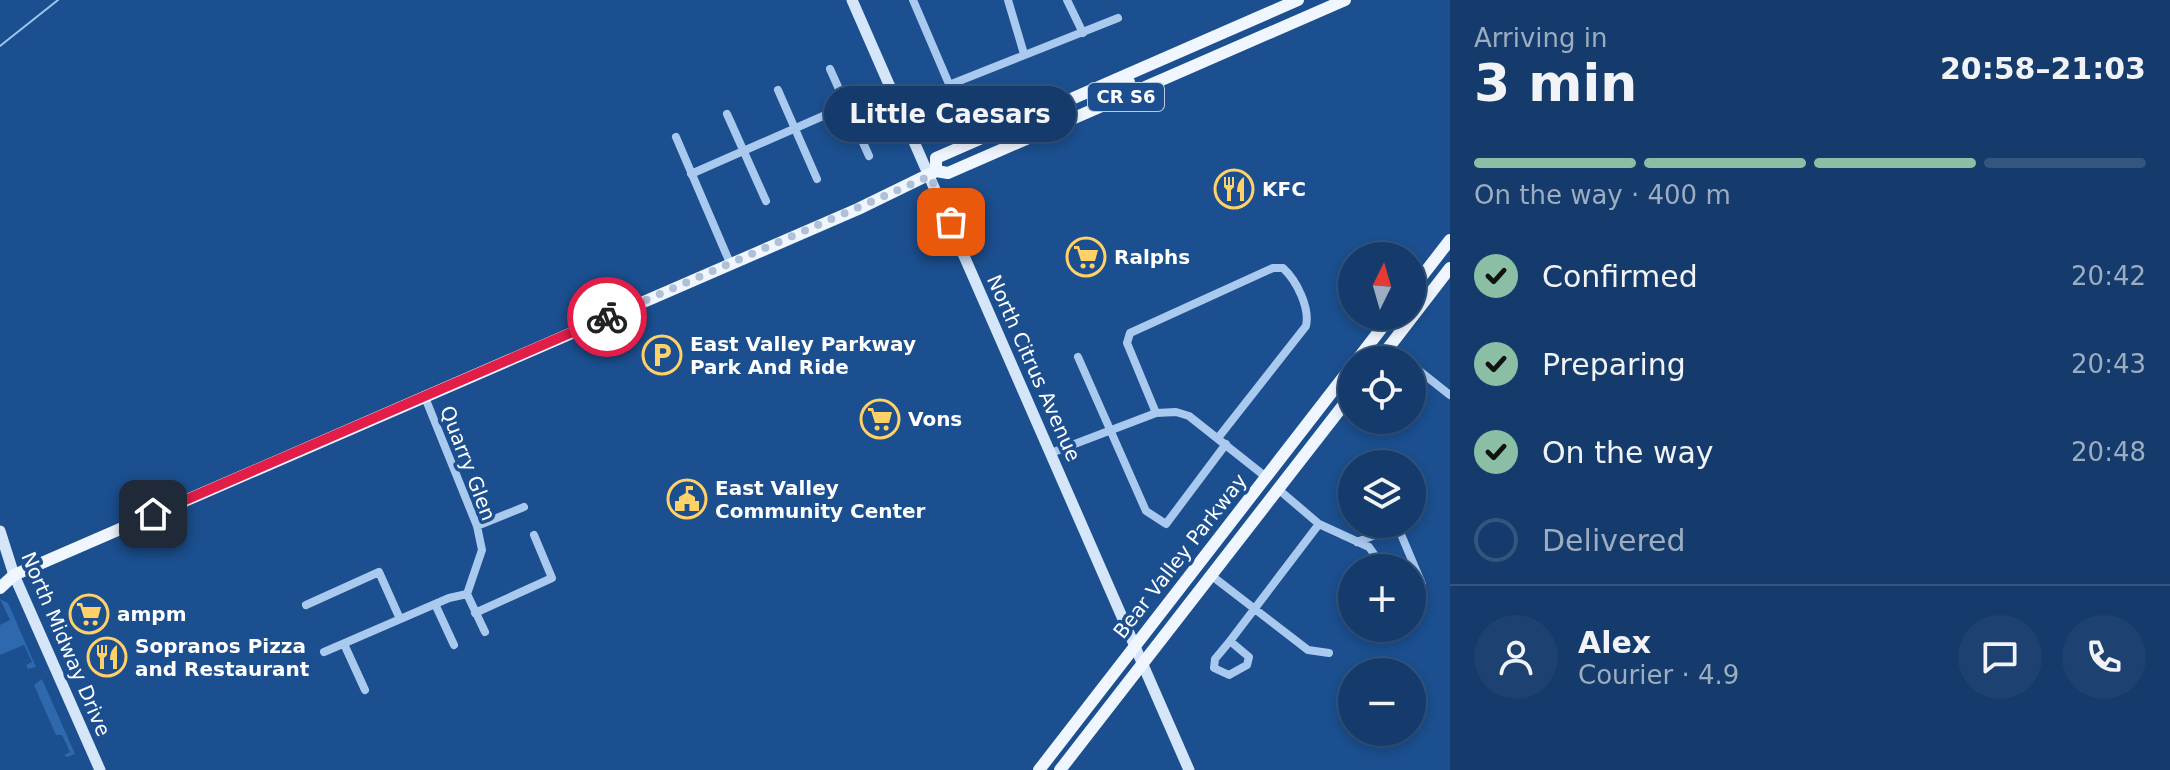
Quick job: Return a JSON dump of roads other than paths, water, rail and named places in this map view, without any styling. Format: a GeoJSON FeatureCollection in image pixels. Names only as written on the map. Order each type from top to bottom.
{"type":"FeatureCollection","features":[{"type":"Feature","properties":{"kind":"main road","name":"CR S6"},"geometry":{"type":"LineString","coordinates":[[933,173],[936,158],[1298,0]]}},
{"type":"Feature","properties":{"kind":"main road","name":"CR S6"},"geometry":{"type":"LineString","coordinates":[[0,588],[14,575],[424,395],[933,173],[948,173],[1107,106],[1345,0]]}},
{"type":"Feature","properties":{"kind":"main road"},"geometry":{"type":"LineString","coordinates":[[1107,106],[1107,94],[1138,78],[1146,67]]}},
{"type":"Feature","properties":{"kind":"main road"},"geometry":{"type":"LineString","coordinates":[[1426,271],[1450,240]]}},
{"type":"Feature","properties":{"kind":"main road"},"geometry":{"type":"LineString","coordinates":[[1389,346],[1450,268]]}},
{"type":"Feature","properties":{"kind":"main road"},"geometry":{"type":"LineString","coordinates":[[1368,346],[1380,330]]}},
{"type":"Feature","properties":{"kind":"main road","name":"Bear Valley Parkway"},"geometry":{"type":"LineString","coordinates":[[1039,770],[1338,384]]}},
{"type":"Feature","properties":{"kind":"main road","name":"Bear Valley Parkway"},"geometry":{"type":"LineString","coordinates":[[1060,770],[1338,412]]}},
{"type":"Feature","properties":{"kind":"main road","name":"CR S6"},"geometry":{"type":"LineString","coordinates":[[0,576],[14,575]]}},
{"type":"Feature","properties":{"kind":"street","name":"North Citrus Avenue"},"geometry":{"type":"LineString","coordinates":[[852,0],[889,87],[933,173],[1189,770]]}},
{"type":"Feature","properties":{"kind":"street"},"geometry":{"type":"LineString","coordinates":[[913,0],[964,119]]}},
{"type":"Feature","properties":{"kind":"street"},"geometry":{"type":"LineString","coordinates":[[1008,0],[1024,54]]}},
{"type":"Feature","properties":{"kind":"street"},"geometry":{"type":"LineString","coordinates":[[1067,0],[1083,33]]}},
{"type":"Feature","properties":{"kind":"street"},"geometry":{"type":"LineString","coordinates":[[949,85],[1118,18]]}},
{"type":"Feature","properties":{"kind":"street"},"geometry":{"type":"LineString","coordinates":[[830,69],[869,156]]}},
{"type":"Feature","properties":{"kind":"street"},"geometry":{"type":"LineString","coordinates":[[691,174],[889,87]]}},
{"type":"Feature","properties":{"kind":"street"},"geometry":{"type":"LineString","coordinates":[[778,90],[817,179]]}},
{"type":"Feature","properties":{"kind":"street"},"geometry":{"type":"LineString","coordinates":[[727,114],[766,201]]}},
{"type":"Feature","properties":{"kind":"street"},"geometry":{"type":"LineString","coordinates":[[676,137],[730,263]]}},
{"type":"Feature","properties":{"kind":"street"},"geometry":{"type":"LineString","coordinates":[[1078,357],[1146,511],[1166,524],[1306,326],[1308,315],[1291,276],[1283,268],[1273,268],[1130,333],[1127,343],[1156,413]]}},
{"type":"Feature","properties":{"kind":"street"},"geometry":{"type":"LineString","coordinates":[[1426,376],[1450,395]]}},
{"type":"Feature","properties":{"kind":"street","name":"Quarry Glen"},"geometry":{"type":"LineString","coordinates":[[424,395],[477,526],[482,550],[467,594]]}},
{"type":"Feature","properties":{"kind":"street"},"geometry":{"type":"LineString","coordinates":[[1051,453],[1156,413],[1176,412],[1189,416],[1266,477]]}},
{"type":"Feature","properties":{"kind":"street"},"geometry":{"type":"LineString","coordinates":[[1278,489],[1319,524],[1377,554]]}},
{"type":"Feature","properties":{"kind":"street"},"geometry":{"type":"LineString","coordinates":[[477,526],[524,507]]}},
{"type":"Feature","properties":{"kind":"street"},"geometry":{"type":"LineString","coordinates":[[1230,641],[1249,657],[1247,665],[1229,675],[1214,668],[1215,659],[1319,524]]}},
{"type":"Feature","properties":{"kind":"street"},"geometry":{"type":"LineString","coordinates":[[1357,542],[1393,528],[1400,532],[1409,554]]}},
{"type":"Feature","properties":{"kind":"street","name":"North Midway Drive"},"geometry":{"type":"LineString","coordinates":[[0,531],[14,575],[100,770]]}},
{"type":"Feature","properties":{"kind":"street"},"geometry":{"type":"LineString","coordinates":[[475,613],[552,578],[534,535]]}},
{"type":"Feature","properties":{"kind":"street"},"geometry":{"type":"LineString","coordinates":[[306,605],[379,572],[400,619]]}},
{"type":"Feature","properties":{"kind":"street"},"geometry":{"type":"LineString","coordinates":[[1212,576],[1308,650],[1329,653]]}},
{"type":"Feature","properties":{"kind":"street"},"geometry":{"type":"LineString","coordinates":[[324,652],[435,604],[467,594],[485,632]]}},
{"type":"Feature","properties":{"kind":"street"},"geometry":{"type":"LineString","coordinates":[[435,604],[454,645]]}},
{"type":"Feature","properties":{"kind":"street"},"geometry":{"type":"LineString","coordinates":[[344,644],[365,690]]}},
{"type":"Feature","properties":{"kind":"waterway"},"geometry":{"type":"LineString","coordinates":[[0,46],[58,0]]}},
{"type":"Feature","properties":{"kind":"place","name":"KFC"},"geometry":{"type":"Point","coordinates":[1234,189]}},
{"type":"Feature","properties":{"kind":"place","name":"Little Caesars"},"geometry":{"type":"Point","coordinates":[951,222]}},
{"type":"Feature","properties":{"kind":"place","name":"Ralphs"},"geometry":{"type":"Point","coordinates":[1086,257]}},
{"type":"Feature","properties":{"kind":"place","name":"East Valley Parkway Park And Ride"},"geometry":{"type":"Point","coordinates":[662,355]}},
{"type":"Feature","properties":{"kind":"place","name":"Vons"},"geometry":{"type":"Point","coordinates":[880,419]}},
{"type":"Feature","properties":{"kind":"place","name":"East Valley Community Center"},"geometry":{"type":"Point","coordinates":[687,499]}},
{"type":"Feature","properties":{"kind":"place","name":"ampm"},"geometry":{"type":"Point","coordinates":[89,614]}},
{"type":"Feature","properties":{"kind":"place","name":"Sopranos Pizza and Restaurant"},"geometry":{"type":"Point","coordinates":[107,657]}}]}
